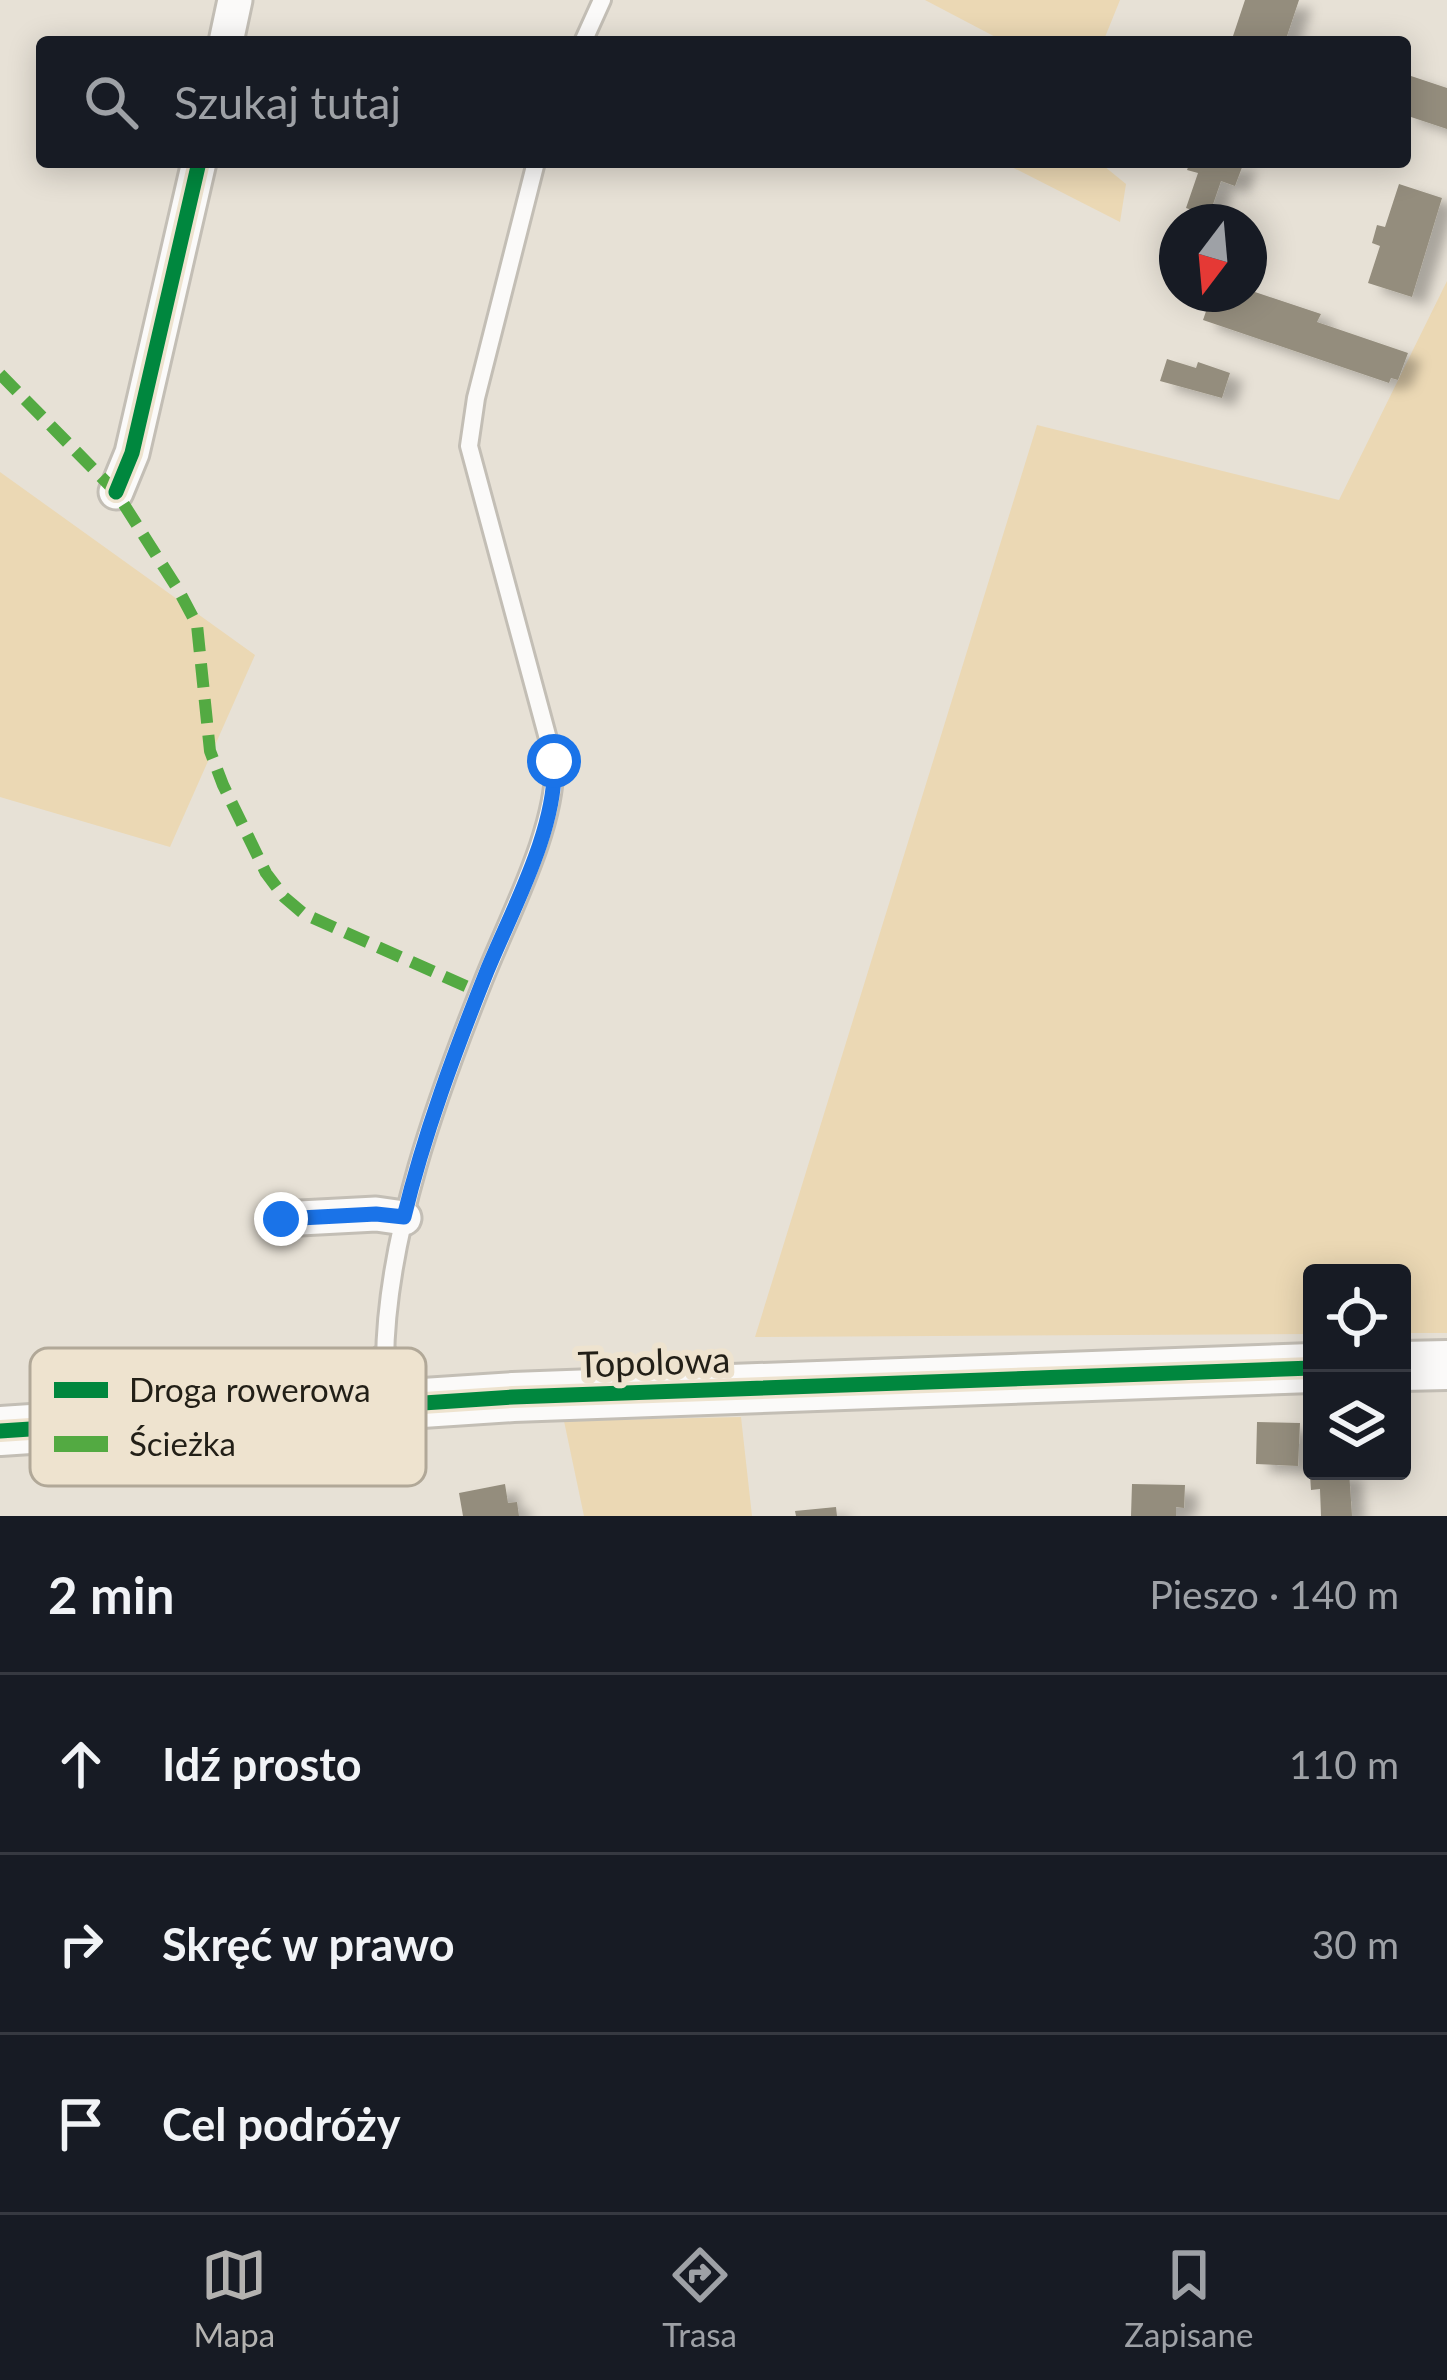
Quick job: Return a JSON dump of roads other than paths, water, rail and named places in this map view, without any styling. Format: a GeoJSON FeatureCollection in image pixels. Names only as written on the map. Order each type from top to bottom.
{"type":"FeatureCollection","features":[{"type":"Feature","properties":{"kind":"street"},"geometry":{"type":"LineString","coordinates":[[227,36],[235,0]]}},
{"type":"Feature","properties":{"kind":"street"},"geometry":{"type":"LineString","coordinates":[[116,493],[132,453],[198,168]]}},
{"type":"Feature","properties":{"kind":"street"},"geometry":{"type":"LineString","coordinates":[[281,1219],[404,1217]]}},
{"type":"Feature","properties":{"kind":"street"},"geometry":{"type":"LineString","coordinates":[[1411,1366],[1447,1365]]}},
{"type":"Feature","properties":{"kind":"street","name":"Topolowa"},"geometry":{"type":"LineString","coordinates":[[426,1388],[513,1397],[1303,1368]]}},
{"type":"Feature","properties":{"kind":"street","name":"Topolowa"},"geometry":{"type":"LineString","coordinates":[[0,1431],[30,1427]]}},
{"type":"Feature","properties":{"kind":"lane"},"geometry":{"type":"LineString","coordinates":[[586,36],[602,0]]}},
{"type":"Feature","properties":{"kind":"lane"},"geometry":{"type":"LineString","coordinates":[[390,1348],[404,1217],[414,1177],[556,787],[554,761],[469,446],[476,398],[534,168]]}}]}
